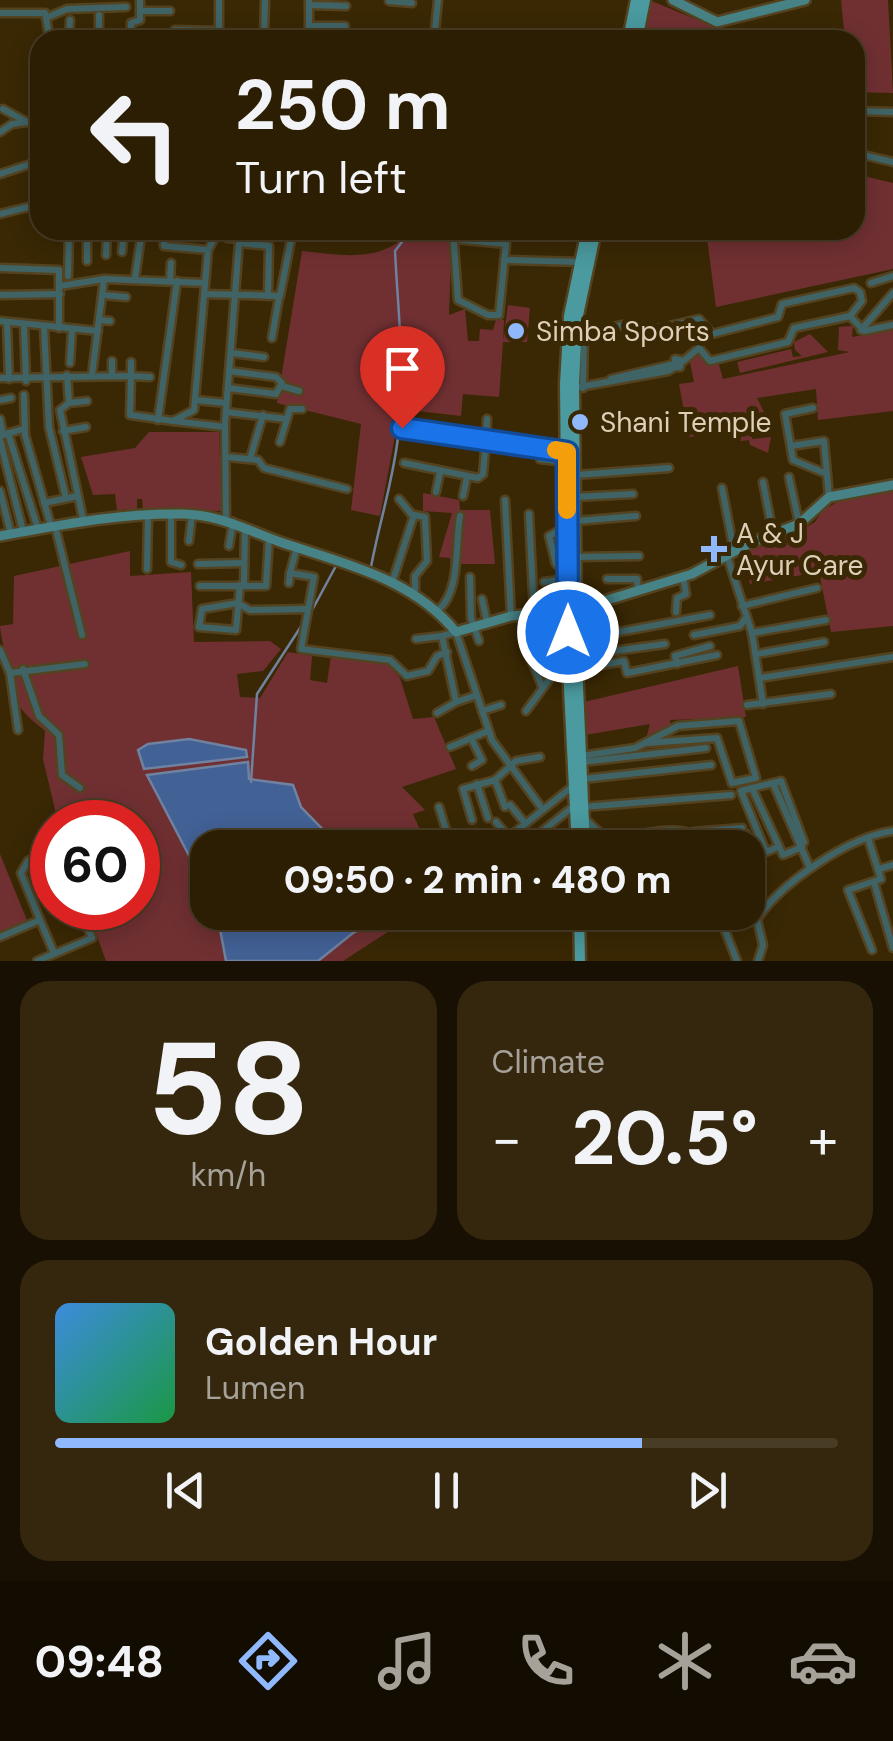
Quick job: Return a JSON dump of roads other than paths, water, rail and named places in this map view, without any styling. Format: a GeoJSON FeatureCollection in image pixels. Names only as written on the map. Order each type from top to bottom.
{"type":"FeatureCollection","features":[{"type":"Feature","properties":{"kind":"main road"},"geometry":{"type":"LineString","coordinates":[[630,30],[636,0]]}},
{"type":"Feature","properties":{"kind":"main road"},"geometry":{"type":"LineString","coordinates":[[639,30],[645,0]]}},
{"type":"Feature","properties":{"kind":"main road"},"geometry":{"type":"LineString","coordinates":[[672,0],[709,20],[805,0]]}},
{"type":"Feature","properties":{"kind":"main road"},"geometry":{"type":"LineString","coordinates":[[583,830],[573,669],[576,557],[567,457],[566,354],[585,240]]}},
{"type":"Feature","properties":{"kind":"main road"},"geometry":{"type":"LineString","coordinates":[[578,782],[582,759],[573,669],[577,656],[568,579],[576,497],[580,330],[594,240]]}},
{"type":"Feature","properties":{"kind":"main road"},"geometry":{"type":"LineString","coordinates":[[6,535],[82,519],[192,515],[229,521],[346,562],[392,583],[438,610],[456,632],[511,616],[573,610],[638,592],[799,524],[830,497],[893,485]]}},
{"type":"Feature","properties":{"kind":"main road"},"geometry":{"type":"LineString","coordinates":[[579,830],[581,810]]}},
{"type":"Feature","properties":{"kind":"main road"},"geometry":{"type":"LineString","coordinates":[[583,930],[584,961]]}},
{"type":"Feature","properties":{"kind":"street"},"geometry":{"type":"LineString","coordinates":[[132,30],[132,23],[140,20],[140,0]]}},
{"type":"Feature","properties":{"kind":"street"},"geometry":{"type":"LineString","coordinates":[[175,30],[219,30],[219,0]]}},
{"type":"Feature","properties":{"kind":"street"},"geometry":{"type":"LineString","coordinates":[[264,0],[264,30]]}},
{"type":"Feature","properties":{"kind":"street"},"geometry":{"type":"LineString","coordinates":[[435,30],[438,0]]}},
{"type":"Feature","properties":{"kind":"street"},"geometry":{"type":"LineString","coordinates":[[389,1],[412,2],[410,14]]}},
{"type":"Feature","properties":{"kind":"street"},"geometry":{"type":"LineString","coordinates":[[309,30],[310,3],[346,6]]}},
{"type":"Feature","properties":{"kind":"street"},"geometry":{"type":"LineString","coordinates":[[48,17],[67,9],[126,7]]}},
{"type":"Feature","properties":{"kind":"street"},"geometry":{"type":"LineString","coordinates":[[140,10],[170,11]]}},
{"type":"Feature","properties":{"kind":"street"},"geometry":{"type":"LineString","coordinates":[[0,13],[45,13],[49,30]]}},
{"type":"Feature","properties":{"kind":"street"},"geometry":{"type":"LineString","coordinates":[[99,15],[99,30]]}},
{"type":"Feature","properties":{"kind":"street"},"geometry":{"type":"LineString","coordinates":[[70,20],[70,30]]}},
{"type":"Feature","properties":{"kind":"street"},"geometry":{"type":"LineString","coordinates":[[309,26],[346,26]]}},
{"type":"Feature","properties":{"kind":"street"},"geometry":{"type":"LineString","coordinates":[[3,109],[30,120]]}},
{"type":"Feature","properties":{"kind":"street"},"geometry":{"type":"LineString","coordinates":[[865,112],[893,112]]}},
{"type":"Feature","properties":{"kind":"street"},"geometry":{"type":"LineString","coordinates":[[0,132],[30,123]]}},
{"type":"Feature","properties":{"kind":"street"},"geometry":{"type":"LineString","coordinates":[[865,157],[892,166]]}},
{"type":"Feature","properties":{"kind":"street"},"geometry":{"type":"LineString","coordinates":[[0,174],[30,164]]}},
{"type":"Feature","properties":{"kind":"street"},"geometry":{"type":"LineString","coordinates":[[0,214],[30,206]]}},
{"type":"Feature","properties":{"kind":"street"},"geometry":{"type":"LineString","coordinates":[[68,276],[69,240]]}},
{"type":"Feature","properties":{"kind":"street"},"geometry":{"type":"LineString","coordinates":[[87,240],[87,261]]}},
{"type":"Feature","properties":{"kind":"street"},"geometry":{"type":"LineString","coordinates":[[106,255],[107,240]]}},
{"type":"Feature","properties":{"kind":"street"},"geometry":{"type":"LineString","coordinates":[[122,252],[123,240]]}},
{"type":"Feature","properties":{"kind":"street"},"geometry":{"type":"LineString","coordinates":[[136,278],[141,240]]}},
{"type":"Feature","properties":{"kind":"street"},"geometry":{"type":"LineString","coordinates":[[164,240],[164,246],[209,246]]}},
{"type":"Feature","properties":{"kind":"street"},"geometry":{"type":"LineString","coordinates":[[173,421],[194,410],[212,240]]}},
{"type":"Feature","properties":{"kind":"street"},"geometry":{"type":"LineString","coordinates":[[230,546],[225,428],[239,240]]}},
{"type":"Feature","properties":{"kind":"street"},"geometry":{"type":"LineString","coordinates":[[249,240],[270,246],[268,296]]}},
{"type":"Feature","properties":{"kind":"street"},"geometry":{"type":"LineString","coordinates":[[272,338],[291,240]]}},
{"type":"Feature","properties":{"kind":"street"},"geometry":{"type":"LineString","coordinates":[[456,240],[458,300],[488,314],[500,314],[503,242],[472,240]]}},
{"type":"Feature","properties":{"kind":"street"},"geometry":{"type":"LineString","coordinates":[[504,260],[580,262]]}},
{"type":"Feature","properties":{"kind":"street"},"geometry":{"type":"LineString","coordinates":[[158,420],[173,281],[171,264]]}},
{"type":"Feature","properties":{"kind":"street"},"geometry":{"type":"LineString","coordinates":[[0,268],[57,269],[58,328]]}},
{"type":"Feature","properties":{"kind":"street"},"geometry":{"type":"LineString","coordinates":[[870,283],[893,276]]}},
{"type":"Feature","properties":{"kind":"street"},"geometry":{"type":"LineString","coordinates":[[92,375],[104,279]]}},
{"type":"Feature","properties":{"kind":"street"},"geometry":{"type":"LineString","coordinates":[[0,296],[60,290],[104,279],[205,283]]}},
{"type":"Feature","properties":{"kind":"street"},"geometry":{"type":"LineString","coordinates":[[578,386],[677,364],[699,348],[710,360],[788,342],[794,328],[850,316],[862,301],[854,288],[782,304],[778,317],[712,334],[699,319],[631,335],[628,324],[580,330]]}},
{"type":"Feature","properties":{"kind":"street"},"geometry":{"type":"LineString","coordinates":[[860,330],[893,293]]}},
{"type":"Feature","properties":{"kind":"street"},"geometry":{"type":"LineString","coordinates":[[204,294],[278,297]]}},
{"type":"Feature","properties":{"kind":"street"},"geometry":{"type":"LineString","coordinates":[[103,296],[126,298]]}},
{"type":"Feature","properties":{"kind":"street"},"geometry":{"type":"LineString","coordinates":[[850,316],[860,330]]}},
{"type":"Feature","properties":{"kind":"street"},"geometry":{"type":"LineString","coordinates":[[100,320],[110,321]]}},
{"type":"Feature","properties":{"kind":"street"},"geometry":{"type":"LineString","coordinates":[[98,331],[3,322],[5,379],[45,380],[67,375],[150,377]]}},
{"type":"Feature","properties":{"kind":"street"},"geometry":{"type":"LineString","coordinates":[[24,324],[26,381]]}},
{"type":"Feature","properties":{"kind":"street"},"geometry":{"type":"LineString","coordinates":[[860,330],[893,325]]}},
{"type":"Feature","properties":{"kind":"street"},"geometry":{"type":"LineString","coordinates":[[44,327],[49,427],[66,498]]}},
{"type":"Feature","properties":{"kind":"street"},"geometry":{"type":"LineString","coordinates":[[70,363],[72,330]]}},
{"type":"Feature","properties":{"kind":"street"},"geometry":{"type":"LineString","coordinates":[[232,353],[264,357]]}},
{"type":"Feature","properties":{"kind":"street"},"geometry":{"type":"LineString","coordinates":[[112,360],[112,376]]}},
{"type":"Feature","properties":{"kind":"street"},"geometry":{"type":"LineString","coordinates":[[131,362],[130,415],[225,428]]}},
{"type":"Feature","properties":{"kind":"street"},"geometry":{"type":"LineString","coordinates":[[229,370],[276,377],[282,386],[298,391]]}},
{"type":"Feature","properties":{"kind":"street"},"geometry":{"type":"LineString","coordinates":[[67,375],[69,403]]}},
{"type":"Feature","properties":{"kind":"street"},"geometry":{"type":"LineString","coordinates":[[228,388],[276,394],[282,386]]}},
{"type":"Feature","properties":{"kind":"street"},"geometry":{"type":"LineString","coordinates":[[3,436],[27,429],[24,396]]}},
{"type":"Feature","properties":{"kind":"street"},"geometry":{"type":"LineString","coordinates":[[0,400],[10,398]]}},
{"type":"Feature","properties":{"kind":"street"},"geometry":{"type":"LineString","coordinates":[[196,400],[226,403]]}},
{"type":"Feature","properties":{"kind":"street"},"geometry":{"type":"LineString","coordinates":[[82,519],[60,406],[87,401]]}},
{"type":"Feature","properties":{"kind":"street"},"geometry":{"type":"LineString","coordinates":[[280,442],[292,408],[302,410]]}},
{"type":"Feature","properties":{"kind":"street"},"geometry":{"type":"LineString","coordinates":[[813,408],[785,414],[794,462],[827,474]]}},
{"type":"Feature","properties":{"kind":"street"},"geometry":{"type":"LineString","coordinates":[[226,412],[287,418]]}},
{"type":"Feature","properties":{"kind":"street"},"geometry":{"type":"LineString","coordinates":[[250,459],[264,415]]}},
{"type":"Feature","properties":{"kind":"street"},"geometry":{"type":"LineString","coordinates":[[404,463],[468,477],[482,476],[487,418]]}},
{"type":"Feature","properties":{"kind":"street"},"geometry":{"type":"LineString","coordinates":[[0,419],[24,532]]}},
{"type":"Feature","properties":{"kind":"street"},"geometry":{"type":"LineString","coordinates":[[63,431],[86,427]]}},
{"type":"Feature","properties":{"kind":"street"},"geometry":{"type":"LineString","coordinates":[[402,428],[486,438],[567,457]]}},
{"type":"Feature","properties":{"kind":"street"},"geometry":{"type":"LineString","coordinates":[[24,429],[48,529]]}},
{"type":"Feature","properties":{"kind":"street"},"geometry":{"type":"LineString","coordinates":[[3,436],[48,529],[82,635]]}},
{"type":"Feature","properties":{"kind":"street"},"geometry":{"type":"LineString","coordinates":[[791,446],[824,440],[830,497]]}},
{"type":"Feature","properties":{"kind":"street"},"geometry":{"type":"LineString","coordinates":[[227,457],[250,459],[264,468],[348,489]]}},
{"type":"Feature","properties":{"kind":"street"},"geometry":{"type":"LineString","coordinates":[[540,459],[567,457]]}},
{"type":"Feature","properties":{"kind":"street"},"geometry":{"type":"LineString","coordinates":[[652,459],[652,470]]}},
{"type":"Feature","properties":{"kind":"street"},"geometry":{"type":"LineString","coordinates":[[576,474],[669,468]]}},
{"type":"Feature","properties":{"kind":"street"},"geometry":{"type":"LineString","coordinates":[[436,492],[440,472]]}},
{"type":"Feature","properties":{"kind":"street"},"geometry":{"type":"LineString","coordinates":[[463,496],[468,477]]}},
{"type":"Feature","properties":{"kind":"street"},"geometry":{"type":"LineString","coordinates":[[788,478],[799,524]]}},
{"type":"Feature","properties":{"kind":"street"},"geometry":{"type":"LineString","coordinates":[[763,482],[774,535]]}},
{"type":"Feature","properties":{"kind":"street"},"geometry":{"type":"LineString","coordinates":[[722,488],[730,554],[758,654],[763,704]]}},
{"type":"Feature","properties":{"kind":"street"},"geometry":{"type":"LineString","coordinates":[[0,490],[6,535]]}},
{"type":"Feature","properties":{"kind":"street"},"geometry":{"type":"LineString","coordinates":[[576,497],[632,494]]}},
{"type":"Feature","properties":{"kind":"street"},"geometry":{"type":"LineString","coordinates":[[44,502],[78,496]]}},
{"type":"Feature","properties":{"kind":"street"},"geometry":{"type":"LineString","coordinates":[[399,499],[413,516],[424,517],[428,522],[427,560],[414,576],[415,595]]}},
{"type":"Feature","properties":{"kind":"street"},"geometry":{"type":"LineString","coordinates":[[505,500],[503,568],[511,616]]}},
{"type":"Feature","properties":{"kind":"street"},"geometry":{"type":"LineString","coordinates":[[3,511],[16,507]]}},
{"type":"Feature","properties":{"kind":"street"},"geometry":{"type":"LineString","coordinates":[[528,514],[527,650],[542,686]]}},
{"type":"Feature","properties":{"kind":"street"},"geometry":{"type":"LineString","coordinates":[[171,515],[171,562],[182,565]]}},
{"type":"Feature","properties":{"kind":"street"},"geometry":{"type":"LineString","coordinates":[[190,540],[192,515]]}},
{"type":"Feature","properties":{"kind":"street"},"geometry":{"type":"LineString","coordinates":[[147,569],[148,516]]}},
{"type":"Feature","properties":{"kind":"street"},"geometry":{"type":"LineString","coordinates":[[392,583],[413,516]]}},
{"type":"Feature","properties":{"kind":"street"},"geometry":{"type":"LineString","coordinates":[[438,610],[446,604],[451,584],[460,516]]}},
{"type":"Feature","properties":{"kind":"street"},"geometry":{"type":"LineString","coordinates":[[556,564],[549,536],[572,524],[636,516]]}},
{"type":"Feature","properties":{"kind":"street"},"geometry":{"type":"LineString","coordinates":[[245,528],[244,564],[238,603],[236,630],[198,627],[202,609],[238,603],[250,610],[308,609]]}},
{"type":"Feature","properties":{"kind":"street"},"geometry":{"type":"LineString","coordinates":[[200,586],[266,586],[269,538]]}},
{"type":"Feature","properties":{"kind":"street"},"geometry":{"type":"LineString","coordinates":[[288,583],[297,547]]}},
{"type":"Feature","properties":{"kind":"street"},"geometry":{"type":"LineString","coordinates":[[576,557],[639,556]]}},
{"type":"Feature","properties":{"kind":"street"},"geometry":{"type":"LineString","coordinates":[[198,564],[244,564]]}},
{"type":"Feature","properties":{"kind":"street"},"geometry":{"type":"LineString","coordinates":[[290,573],[314,577],[301,654],[312,647],[390,660],[407,676],[428,671],[437,656],[447,652]]}},
{"type":"Feature","properties":{"kind":"street"},"geometry":{"type":"LineString","coordinates":[[676,612],[677,598],[686,594],[683,576]]}},
{"type":"Feature","properties":{"kind":"street"},"geometry":{"type":"LineString","coordinates":[[470,577],[474,626],[480,640]]}},
{"type":"Feature","properties":{"kind":"street"},"geometry":{"type":"LineString","coordinates":[[544,582],[568,579]]}},
{"type":"Feature","properties":{"kind":"street"},"geometry":{"type":"LineString","coordinates":[[606,579],[638,579],[638,592]]}},
{"type":"Feature","properties":{"kind":"street"},"geometry":{"type":"LineString","coordinates":[[742,606],[817,588]]}},
{"type":"Feature","properties":{"kind":"street"},"geometry":{"type":"LineString","coordinates":[[482,599],[488,622]]}},
{"type":"Feature","properties":{"kind":"street"},"geometry":{"type":"LineString","coordinates":[[576,640],[710,615]]}},
{"type":"Feature","properties":{"kind":"street"},"geometry":{"type":"LineString","coordinates":[[694,635],[740,626],[746,618]]}},
{"type":"Feature","properties":{"kind":"street"},"geometry":{"type":"LineString","coordinates":[[752,633],[826,620]]}},
{"type":"Feature","properties":{"kind":"street"},"geometry":{"type":"LineString","coordinates":[[416,638],[456,632],[488,730],[508,766],[541,807]]}},
{"type":"Feature","properties":{"kind":"street"},"geometry":{"type":"LineString","coordinates":[[442,636],[456,702]]}},
{"type":"Feature","properties":{"kind":"street"},"geometry":{"type":"LineString","coordinates":[[758,654],[824,642]]}},
{"type":"Feature","properties":{"kind":"street"},"geometry":{"type":"LineString","coordinates":[[577,656],[665,644]]}},
{"type":"Feature","properties":{"kind":"street"},"geometry":{"type":"LineString","coordinates":[[677,664],[675,656],[710,646]]}},
{"type":"Feature","properties":{"kind":"street"},"geometry":{"type":"LineString","coordinates":[[0,650],[10,672],[18,730]]}},
{"type":"Feature","properties":{"kind":"street"},"geometry":{"type":"LineString","coordinates":[[526,711],[558,670],[624,661],[627,673],[717,655]]}},
{"type":"Feature","properties":{"kind":"street"},"geometry":{"type":"LineString","coordinates":[[760,678],[893,657]]}},
{"type":"Feature","properties":{"kind":"street"},"geometry":{"type":"LineString","coordinates":[[10,672],[85,664]]}},
{"type":"Feature","properties":{"kind":"street"},"geometry":{"type":"LineString","coordinates":[[23,669],[39,716],[59,735],[62,775],[80,788]]}},
{"type":"Feature","properties":{"kind":"street"},"geometry":{"type":"LineString","coordinates":[[747,705],[831,694]]}},
{"type":"Feature","properties":{"kind":"street"},"geometry":{"type":"LineString","coordinates":[[437,713],[478,695]]}},
{"type":"Feature","properties":{"kind":"street"},"geometry":{"type":"LineString","coordinates":[[482,711],[501,705]]}},
{"type":"Feature","properties":{"kind":"street"},"geometry":{"type":"LineString","coordinates":[[582,759],[646,743],[717,738],[732,783],[756,778],[739,721],[670,730],[646,743]]}},
{"type":"Feature","properties":{"kind":"street"},"geometry":{"type":"LineString","coordinates":[[450,747],[488,730]]}},
{"type":"Feature","properties":{"kind":"street"},"geometry":{"type":"LineString","coordinates":[[670,730],[672,742]]}},
{"type":"Feature","properties":{"kind":"street"},"geometry":{"type":"LineString","coordinates":[[471,738],[482,760],[472,766]]}},
{"type":"Feature","properties":{"kind":"street"},"geometry":{"type":"LineString","coordinates":[[582,759],[706,748]]}},
{"type":"Feature","properties":{"kind":"street"},"geometry":{"type":"LineString","coordinates":[[472,820],[463,789],[494,780],[508,766],[540,757]]}},
{"type":"Feature","properties":{"kind":"street"},"geometry":{"type":"LineString","coordinates":[[515,830],[578,782],[712,765]]}},
{"type":"Feature","properties":{"kind":"street"},"geometry":{"type":"LineString","coordinates":[[494,780],[508,806],[524,822]]}},
{"type":"Feature","properties":{"kind":"street"},"geometry":{"type":"LineString","coordinates":[[778,847],[766,852],[741,791],[773,782],[812,867]]}},
{"type":"Feature","properties":{"kind":"street"},"geometry":{"type":"LineString","coordinates":[[478,784],[492,820],[502,830]]}},
{"type":"Feature","properties":{"kind":"street"},"geometry":{"type":"LineString","coordinates":[[752,788],[783,855],[804,849]]}},
{"type":"Feature","properties":{"kind":"street"},"geometry":{"type":"LineString","coordinates":[[549,830],[581,810],[731,795]]}},
{"type":"Feature","properties":{"kind":"street"},"geometry":{"type":"LineString","coordinates":[[439,807],[446,830]]}},
{"type":"Feature","properties":{"kind":"street"},"geometry":{"type":"LineString","coordinates":[[581,810],[599,830]]}},
{"type":"Feature","properties":{"kind":"street"},"geometry":{"type":"LineString","coordinates":[[758,961],[763,945],[757,922],[760,914],[812,867],[868,838],[893,830]]}},
{"type":"Feature","properties":{"kind":"street"},"geometry":{"type":"LineString","coordinates":[[868,838],[882,879],[848,890],[872,950]]}},
{"type":"Feature","properties":{"kind":"street"},"geometry":{"type":"LineString","coordinates":[[30,860],[22,874],[30,894]]}},
{"type":"Feature","properties":{"kind":"street"},"geometry":{"type":"LineString","coordinates":[[878,870],[893,865]]}},
{"type":"Feature","properties":{"kind":"street"},"geometry":{"type":"LineString","coordinates":[[874,882],[890,926],[893,948]]}},
{"type":"Feature","properties":{"kind":"street"},"geometry":{"type":"LineString","coordinates":[[0,937],[30,924]]}},
{"type":"Feature","properties":{"kind":"street"},"geometry":{"type":"LineString","coordinates":[[44,930],[54,954]]}},
{"type":"Feature","properties":{"kind":"street"},"geometry":{"type":"LineString","coordinates":[[37,961],[92,938],[89,930]]}},
{"type":"Feature","properties":{"kind":"street"},"geometry":{"type":"LineString","coordinates":[[725,930],[737,961]]}},
{"type":"Feature","properties":{"kind":"water"},"geometry":{"type":"Polygon","coordinates":[[[189,739],[246,750],[247,757],[144,769],[138,750],[148,744],[189,739]]]}},
{"type":"Feature","properties":{"kind":"water"},"geometry":{"type":"Polygon","coordinates":[[[248,762],[249,779],[293,785],[301,807],[323,830],[190,830],[190,857],[147,775],[248,762]]]}},
{"type":"Feature","properties":{"kind":"water"},"geometry":{"type":"Polygon","coordinates":[[[220,930],[359,930],[318,961],[226,961],[220,930]]]}},
{"type":"Feature","properties":{"kind":"waterway"},"geometry":{"type":"LineString","coordinates":[[349,561],[371,567],[393,470],[401,390],[395,251],[403,240]]}},
{"type":"Feature","properties":{"kind":"waterway"},"geometry":{"type":"LineString","coordinates":[[310,614],[337,564]]}},
{"type":"Feature","properties":{"kind":"waterway"},"geometry":{"type":"LineString","coordinates":[[251,782],[257,694],[302,625]]}},
{"type":"Feature","properties":{"kind":"place","name":"Simba Sports"},"geometry":{"type":"Point","coordinates":[516,331]}},
{"type":"Feature","properties":{"kind":"place","name":"Shani Temple"},"geometry":{"type":"Point","coordinates":[580,422]}},
{"type":"Feature","properties":{"kind":"place","name":"A & J Ayur Care"},"geometry":{"type":"Point","coordinates":[714,549]}}]}
